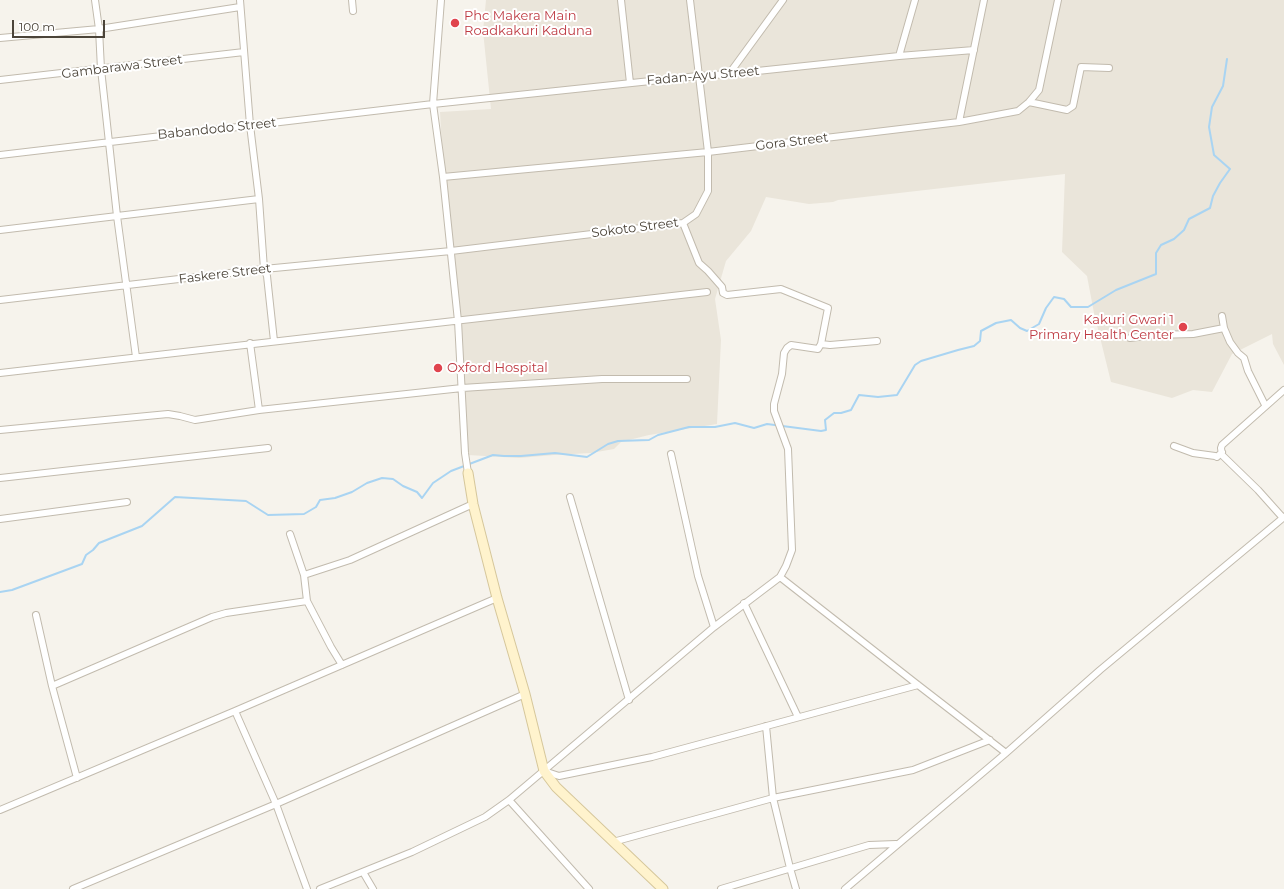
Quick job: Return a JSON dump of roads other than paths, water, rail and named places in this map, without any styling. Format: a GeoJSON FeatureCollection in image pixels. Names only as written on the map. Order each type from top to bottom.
{"type":"FeatureCollection","features":[{"type":"Feature","properties":{"kind":"main road"},"geometry":{"type":"LineString","coordinates":[[468,474],[473,504],[497,598],[525,694],[544,771],[556,787],[663,889]]}},
{"type":"Feature","properties":{"kind":"street"},"geometry":{"type":"LineString","coordinates":[[95,0],[100,69],[117,216],[136,358]]}},
{"type":"Feature","properties":{"kind":"street"},"geometry":{"type":"LineString","coordinates":[[240,0],[250,126],[259,199],[264,269],[267,276],[274,341]]}},
{"type":"Feature","properties":{"kind":"street"},"geometry":{"type":"LineString","coordinates":[[352,0],[353,10]]}},
{"type":"Feature","properties":{"kind":"street"},"geometry":{"type":"LineString","coordinates":[[441,0],[433,104],[444,178],[458,320],[465,453],[468,474]]}},
{"type":"Feature","properties":{"kind":"street"},"geometry":{"type":"LineString","coordinates":[[621,0],[630,83]]}},
{"type":"Feature","properties":{"kind":"street","name":"Sokoto Street"},"geometry":{"type":"LineString","coordinates":[[451,251],[683,223],[696,214],[708,190],[708,152],[690,0]]}},
{"type":"Feature","properties":{"kind":"street"},"geometry":{"type":"LineString","coordinates":[[729,74],[783,0]]}},
{"type":"Feature","properties":{"kind":"street"},"geometry":{"type":"LineString","coordinates":[[899,56],[914,0]]}},
{"type":"Feature","properties":{"kind":"street"},"geometry":{"type":"LineString","coordinates":[[959,122],[984,0]]}},
{"type":"Feature","properties":{"kind":"street","name":"Gora Street"},"geometry":{"type":"LineString","coordinates":[[444,178],[708,152],[959,122],[1018,111],[1029,102],[1039,90],[1058,0]]}},
{"type":"Feature","properties":{"kind":"street"},"geometry":{"type":"LineString","coordinates":[[0,38],[98,29],[240,7]]}},
{"type":"Feature","properties":{"kind":"street","name":"Fadan-Ayu Street"},"geometry":{"type":"LineString","coordinates":[[433,104],[698,76],[974,50]]}},
{"type":"Feature","properties":{"kind":"street","name":"Gambarawa Street"},"geometry":{"type":"LineString","coordinates":[[0,80],[244,52]]}},
{"type":"Feature","properties":{"kind":"street"},"geometry":{"type":"LineString","coordinates":[[1029,102],[1067,110],[1073,106],[1082,67],[1109,68]]}},
{"type":"Feature","properties":{"kind":"street","name":"Babandodo Street"},"geometry":{"type":"LineString","coordinates":[[0,155],[433,104]]}},
{"type":"Feature","properties":{"kind":"street"},"geometry":{"type":"LineString","coordinates":[[0,230],[259,199]]}},
{"type":"Feature","properties":{"kind":"street"},"geometry":{"type":"LineString","coordinates":[[320,889],[412,852],[478,820],[509,800],[744,603],[780,577],[786,566],[792,550],[788,449],[774,411],[774,404],[782,374],[784,353],[790,346],[818,349],[821,344],[828,308],[781,289],[727,295],[723,293],[722,287],[699,263],[683,223]]}},
{"type":"Feature","properties":{"kind":"street","name":"Faskere Street"},"geometry":{"type":"LineString","coordinates":[[0,300],[264,269],[451,251]]}},
{"type":"Feature","properties":{"kind":"street"},"geometry":{"type":"LineString","coordinates":[[0,373],[136,358],[250,343],[707,292]]}},
{"type":"Feature","properties":{"kind":"street"},"geometry":{"type":"LineString","coordinates":[[1222,316],[1224,328],[1230,342],[1238,353],[1244,358],[1248,371],[1265,405]]}},
{"type":"Feature","properties":{"kind":"street"},"geometry":{"type":"LineString","coordinates":[[1130,338],[1153,335],[1193,334],[1224,328]]}},
{"type":"Feature","properties":{"kind":"street"},"geometry":{"type":"LineString","coordinates":[[821,344],[830,345],[876,341]]}},
{"type":"Feature","properties":{"kind":"street"},"geometry":{"type":"LineString","coordinates":[[250,343],[259,410]]}},
{"type":"Feature","properties":{"kind":"street"},"geometry":{"type":"LineString","coordinates":[[0,430],[168,414],[195,420],[259,410],[462,388],[602,379],[687,379]]}},
{"type":"Feature","properties":{"kind":"street"},"geometry":{"type":"LineString","coordinates":[[844,889],[1006,753],[1100,670],[1283,518],[1258,490],[1222,455],[1222,445],[1246,425],[1265,405],[1284,390]]}},
{"type":"Feature","properties":{"kind":"street"},"geometry":{"type":"LineString","coordinates":[[1174,446],[1193,453],[1217,457],[1222,452]]}},
{"type":"Feature","properties":{"kind":"street"},"geometry":{"type":"LineString","coordinates":[[0,478],[268,448]]}},
{"type":"Feature","properties":{"kind":"street"},"geometry":{"type":"LineString","coordinates":[[671,454],[698,576],[714,628]]}},
{"type":"Feature","properties":{"kind":"street"},"geometry":{"type":"LineString","coordinates":[[570,497],[630,700]]}},
{"type":"Feature","properties":{"kind":"street"},"geometry":{"type":"LineString","coordinates":[[0,518],[127,502]]}},
{"type":"Feature","properties":{"kind":"street"},"geometry":{"type":"LineString","coordinates":[[304,575],[350,560],[473,504]]}},
{"type":"Feature","properties":{"kind":"street"},"geometry":{"type":"LineString","coordinates":[[290,534],[304,575],[307,601],[342,665]]}},
{"type":"Feature","properties":{"kind":"street"},"geometry":{"type":"LineString","coordinates":[[780,577],[1006,753]]}},
{"type":"Feature","properties":{"kind":"street"},"geometry":{"type":"LineString","coordinates":[[0,810],[497,598]]}},
{"type":"Feature","properties":{"kind":"street"},"geometry":{"type":"LineString","coordinates":[[52,686],[226,612],[307,601]]}},
{"type":"Feature","properties":{"kind":"street"},"geometry":{"type":"LineString","coordinates":[[744,603],[798,717]]}},
{"type":"Feature","properties":{"kind":"street"},"geometry":{"type":"LineString","coordinates":[[36,615],[52,686],[77,778]]}},
{"type":"Feature","properties":{"kind":"street"},"geometry":{"type":"LineString","coordinates":[[544,771],[559,776],[652,756],[918,685]]}},
{"type":"Feature","properties":{"kind":"street"},"geometry":{"type":"LineString","coordinates":[[73,889],[276,804],[525,694]]}},
{"type":"Feature","properties":{"kind":"street"},"geometry":{"type":"LineString","coordinates":[[235,711],[276,804],[307,889]]}},
{"type":"Feature","properties":{"kind":"street"},"geometry":{"type":"LineString","coordinates":[[766,726],[773,798],[796,889]]}},
{"type":"Feature","properties":{"kind":"street"},"geometry":{"type":"LineString","coordinates":[[614,842],[773,798],[912,770],[990,740]]}},
{"type":"Feature","properties":{"kind":"street"},"geometry":{"type":"LineString","coordinates":[[509,800],[590,889]]}},
{"type":"Feature","properties":{"kind":"street"},"geometry":{"type":"LineString","coordinates":[[721,889],[869,845],[896,844]]}},
{"type":"Feature","properties":{"kind":"street"},"geometry":{"type":"LineString","coordinates":[[363,872],[373,889]]}},
{"type":"Feature","properties":{"kind":"waterway"},"geometry":{"type":"LineString","coordinates":[[0,592],[12,590],[82,564],[86,555],[99,543],[142,526],[175,497],[246,501],[268,515],[304,514],[316,507],[320,500],[335,498],[352,492],[367,483],[382,478],[393,479],[403,486],[417,492],[422,498],[433,483],[451,471],[493,455],[521,456],[555,453],[587,457],[608,444],[618,441],[649,440],[658,435],[689,427],[715,427],[735,423],[754,428],[767,424],[821,431],[826,430],[825,420],[834,413],[841,413],[851,410],[859,395],[878,397],[897,395],[915,365],[921,361],[974,346],[980,341],[981,331],[996,323],[1011,320],[1020,328],[1027,331],[1039,324],[1046,308],[1054,297],[1064,299],[1071,307],[1088,307],[1116,290],[1156,274],[1156,253],[1161,245],[1174,239],[1184,230],[1189,219],[1210,208],[1213,196],[1230,169],[1214,155],[1209,127],[1212,107],[1223,86],[1227,59]]}},
{"type":"Feature","properties":{"kind":"place","name":"Phc Makera Main Roadkakuri Kaduna"},"geometry":{"type":"Point","coordinates":[455,23]}},
{"type":"Feature","properties":{"kind":"place","name":"Kakuri Gwari 1 Primary Health Center"},"geometry":{"type":"Point","coordinates":[1183,327]}},
{"type":"Feature","properties":{"kind":"place","name":"Oxford Hospital"},"geometry":{"type":"Point","coordinates":[438,368]}}]}
